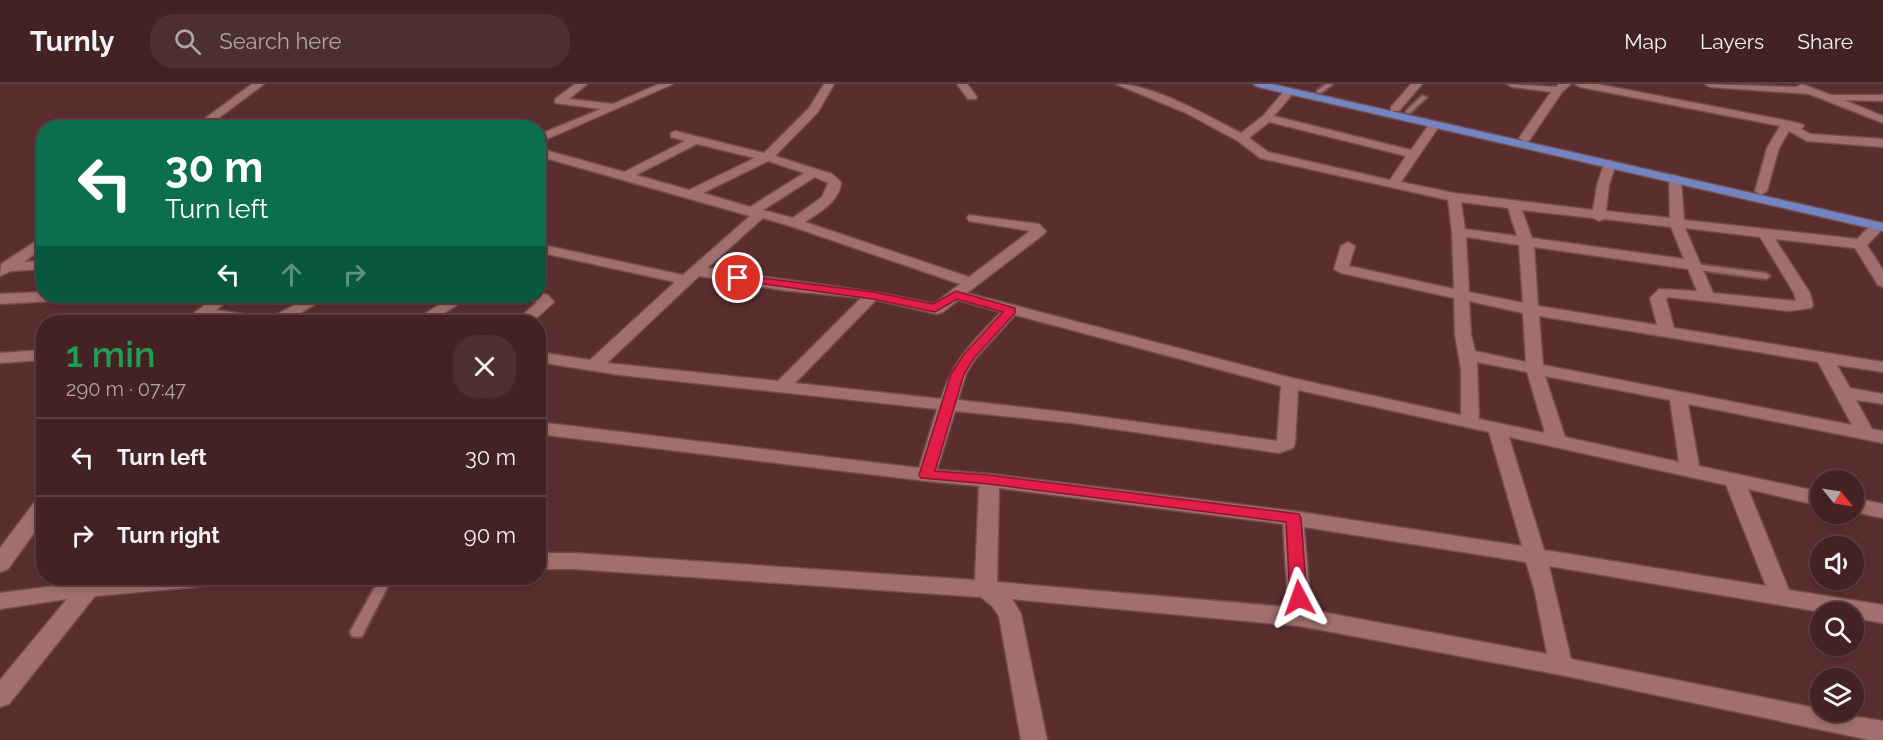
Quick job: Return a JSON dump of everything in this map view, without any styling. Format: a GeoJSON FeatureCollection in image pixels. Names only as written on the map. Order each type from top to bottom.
{"type":"FeatureCollection","features":[{"type":"Feature","properties":{"kind":"main road"},"geometry":{"type":"LineString","coordinates":[[1258,84],[1319,92],[1526,138],[1761,191],[1881,224]]}},
{"type":"Feature","properties":{"kind":"main road"},"geometry":{"type":"LineString","coordinates":[[1287,88],[1434,125],[1881,224]]}},
{"type":"Feature","properties":{"kind":"street"},"geometry":{"type":"LineString","coordinates":[[207,120],[259,84]]}},
{"type":"Feature","properties":{"kind":"street"},"geometry":{"type":"LineString","coordinates":[[582,84],[559,101],[616,108]]}},
{"type":"Feature","properties":{"kind":"street"},"geometry":{"type":"LineString","coordinates":[[652,84],[667,85]]}},
{"type":"Feature","properties":{"kind":"street"},"geometry":{"type":"LineString","coordinates":[[691,194],[766,157],[814,110],[829,84]]}},
{"type":"Feature","properties":{"kind":"street"},"geometry":{"type":"LineString","coordinates":[[962,84],[972,97]]}},
{"type":"Feature","properties":{"kind":"street"},"geometry":{"type":"LineString","coordinates":[[1121,84],[1190,111],[1242,138],[1264,155],[1454,196],[1599,216],[1860,244],[1881,224]]}},
{"type":"Feature","properties":{"kind":"street"},"geometry":{"type":"LineString","coordinates":[[1395,109],[1417,84]]}},
{"type":"Feature","properties":{"kind":"street"},"geometry":{"type":"LineString","coordinates":[[1512,84],[1562,87]]}},
{"type":"Feature","properties":{"kind":"street"},"geometry":{"type":"LineString","coordinates":[[1580,84],[1787,125],[1883,132]]}},
{"type":"Feature","properties":{"kind":"street"},"geometry":{"type":"LineString","coordinates":[[1710,84],[1812,91]]}},
{"type":"Feature","properties":{"kind":"street"},"geometry":{"type":"LineString","coordinates":[[1796,84],[1883,120]]}},
{"type":"Feature","properties":{"kind":"street"},"geometry":{"type":"LineString","coordinates":[[546,137],[667,85]]}},
{"type":"Feature","properties":{"kind":"street"},"geometry":{"type":"LineString","coordinates":[[1526,138],[1562,87]]}},
{"type":"Feature","properties":{"kind":"street"},"geometry":{"type":"LineString","coordinates":[[1242,138],[1268,118],[1287,88]]}},
{"type":"Feature","properties":{"kind":"street"},"geometry":{"type":"LineString","coordinates":[[1824,96],[1883,98]]}},
{"type":"Feature","properties":{"kind":"street"},"geometry":{"type":"LineString","coordinates":[[1864,113],[1883,114]]}},
{"type":"Feature","properties":{"kind":"street"},"geometry":{"type":"LineString","coordinates":[[1268,118],[1415,155]]}},
{"type":"Feature","properties":{"kind":"street"},"geometry":{"type":"LineString","coordinates":[[1394,183],[1434,125]]}},
{"type":"Feature","properties":{"kind":"street"},"geometry":{"type":"LineString","coordinates":[[1787,125],[1807,136],[1883,143]]}},
{"type":"Feature","properties":{"kind":"street"},"geometry":{"type":"LineString","coordinates":[[1761,191],[1773,148],[1787,125]]}},
{"type":"Feature","properties":{"kind":"street"},"geometry":{"type":"LineString","coordinates":[[675,135],[766,157],[832,179],[836,185],[832,194],[795,223]]}},
{"type":"Feature","properties":{"kind":"street"},"geometry":{"type":"LineString","coordinates":[[627,176],[698,139]]}},
{"type":"Feature","properties":{"kind":"street"},"geometry":{"type":"LineString","coordinates":[[546,154],[795,223],[972,283]]}},
{"type":"Feature","properties":{"kind":"street"},"geometry":{"type":"LineString","coordinates":[[1599,216],[1603,185],[1610,164]]}},
{"type":"Feature","properties":{"kind":"street"},"geometry":{"type":"LineString","coordinates":[[594,366],[756,213],[814,172]]}},
{"type":"Feature","properties":{"kind":"street"},"geometry":{"type":"LineString","coordinates":[[1675,179],[1677,225],[1706,296]]}},
{"type":"Feature","properties":{"kind":"street"},"geometry":{"type":"LineString","coordinates":[[1454,196],[1459,232],[1463,335],[1470,369],[1470,423]]}},
{"type":"Feature","properties":{"kind":"street"},"geometry":{"type":"LineString","coordinates":[[1514,205],[1526,242],[1535,370],[1557,441]]}},
{"type":"Feature","properties":{"kind":"street"},"geometry":{"type":"LineString","coordinates":[[546,249],[691,275],[873,295],[937,309],[1039,231],[1034,227],[974,218]]}},
{"type":"Feature","properties":{"kind":"street"},"geometry":{"type":"LineString","coordinates":[[1459,232],[1694,266]]}},
{"type":"Feature","properties":{"kind":"street"},"geometry":{"type":"LineString","coordinates":[[1666,332],[1659,294],[1672,291],[1789,306],[1805,305],[1802,293],[1765,234]]}},
{"type":"Feature","properties":{"kind":"street"},"geometry":{"type":"LineString","coordinates":[[1860,244],[1883,282]]}},
{"type":"Feature","properties":{"kind":"street"},"geometry":{"type":"LineString","coordinates":[[3,270],[36,245]]}},
{"type":"Feature","properties":{"kind":"street"},"geometry":{"type":"LineString","coordinates":[[1347,246],[1341,269],[1532,310],[1883,367]]}},
{"type":"Feature","properties":{"kind":"street"},"geometry":{"type":"LineString","coordinates":[[3,270],[36,266]]}},
{"type":"Feature","properties":{"kind":"street"},"geometry":{"type":"LineString","coordinates":[[782,387],[873,295]]}},
{"type":"Feature","properties":{"kind":"street"},"geometry":{"type":"LineString","coordinates":[[956,295],[1290,383],[1810,497]]}},
{"type":"Feature","properties":{"kind":"street"},"geometry":{"type":"LineString","coordinates":[[0,299],[36,297]]}},
{"type":"Feature","properties":{"kind":"street"},"geometry":{"type":"LineString","coordinates":[[201,315],[216,303]]}},
{"type":"Feature","properties":{"kind":"street"},"geometry":{"type":"LineString","coordinates":[[287,315],[308,303]]}},
{"type":"Feature","properties":{"kind":"street"},"geometry":{"type":"LineString","coordinates":[[431,315],[451,303]]}},
{"type":"Feature","properties":{"kind":"street"},"geometry":{"type":"LineString","coordinates":[[531,315],[545,303]]}},
{"type":"Feature","properties":{"kind":"street"},"geometry":{"type":"LineString","coordinates":[[926,475],[957,374],[969,356],[1011,310]]}},
{"type":"Feature","properties":{"kind":"street"},"geometry":{"type":"LineString","coordinates":[[1467,355],[1874,435]]}},
{"type":"Feature","properties":{"kind":"street"},"geometry":{"type":"LineString","coordinates":[[0,358],[36,356]]}},
{"type":"Feature","properties":{"kind":"street"},"geometry":{"type":"LineString","coordinates":[[546,358],[594,366],[1072,418],[1283,447],[1286,444],[1290,383]]}},
{"type":"Feature","properties":{"kind":"street"},"geometry":{"type":"LineString","coordinates":[[1825,358],[1843,392],[1874,435]]}},
{"type":"Feature","properties":{"kind":"street"},"geometry":{"type":"LineString","coordinates":[[1843,392],[1883,399]]}},
{"type":"Feature","properties":{"kind":"street"},"geometry":{"type":"LineString","coordinates":[[1678,398],[1690,471]]}},
{"type":"Feature","properties":{"kind":"street"},"geometry":{"type":"LineString","coordinates":[[546,429],[1293,518],[1883,614]]}},
{"type":"Feature","properties":{"kind":"street"},"geometry":{"type":"LineString","coordinates":[[1497,430],[1546,592],[1561,666]]}},
{"type":"Feature","properties":{"kind":"street"},"geometry":{"type":"LineString","coordinates":[[986,589],[989,480]]}},
{"type":"Feature","properties":{"kind":"street"},"geometry":{"type":"LineString","coordinates":[[1736,482],[1781,597]]}},
{"type":"Feature","properties":{"kind":"street"},"geometry":{"type":"LineString","coordinates":[[1864,508],[1883,511]]}},
{"type":"Feature","properties":{"kind":"street"},"geometry":{"type":"LineString","coordinates":[[0,564],[36,515]]}},
{"type":"Feature","properties":{"kind":"street"},"geometry":{"type":"LineString","coordinates":[[1293,518],[1300,617]]}},
{"type":"Feature","properties":{"kind":"street"},"geometry":{"type":"LineString","coordinates":[[546,561],[986,589],[1300,617],[1561,666],[1883,732]]}},
{"type":"Feature","properties":{"kind":"street"},"geometry":{"type":"LineString","coordinates":[[0,602],[124,585]]}},
{"type":"Feature","properties":{"kind":"street"},"geometry":{"type":"LineString","coordinates":[[0,697],[89,588]]}},
{"type":"Feature","properties":{"kind":"street"},"geometry":{"type":"LineString","coordinates":[[986,589],[1000,600],[1010,614],[1034,740]]}},
{"type":"Feature","properties":{"kind":"lane"},"geometry":{"type":"LineString","coordinates":[[1319,92],[1330,84]]}},
{"type":"Feature","properties":{"kind":"lane"},"geometry":{"type":"LineString","coordinates":[[1408,112],[1425,97]]}},
{"type":"Feature","properties":{"kind":"lane"},"geometry":{"type":"LineString","coordinates":[[1694,266],[1766,276]]}},
{"type":"Feature","properties":{"kind":"lane"},"geometry":{"type":"LineString","coordinates":[[357,632],[382,585]]}},
{"type":"Feature","properties":{"kind":"route"},"geometry":{"type":"LineString","coordinates":[[738,278],[873,295],[937,309],[956,295],[1011,310],[969,356],[957,374],[926,475],[989,480],[1293,518],[1299,598]]}}]}
